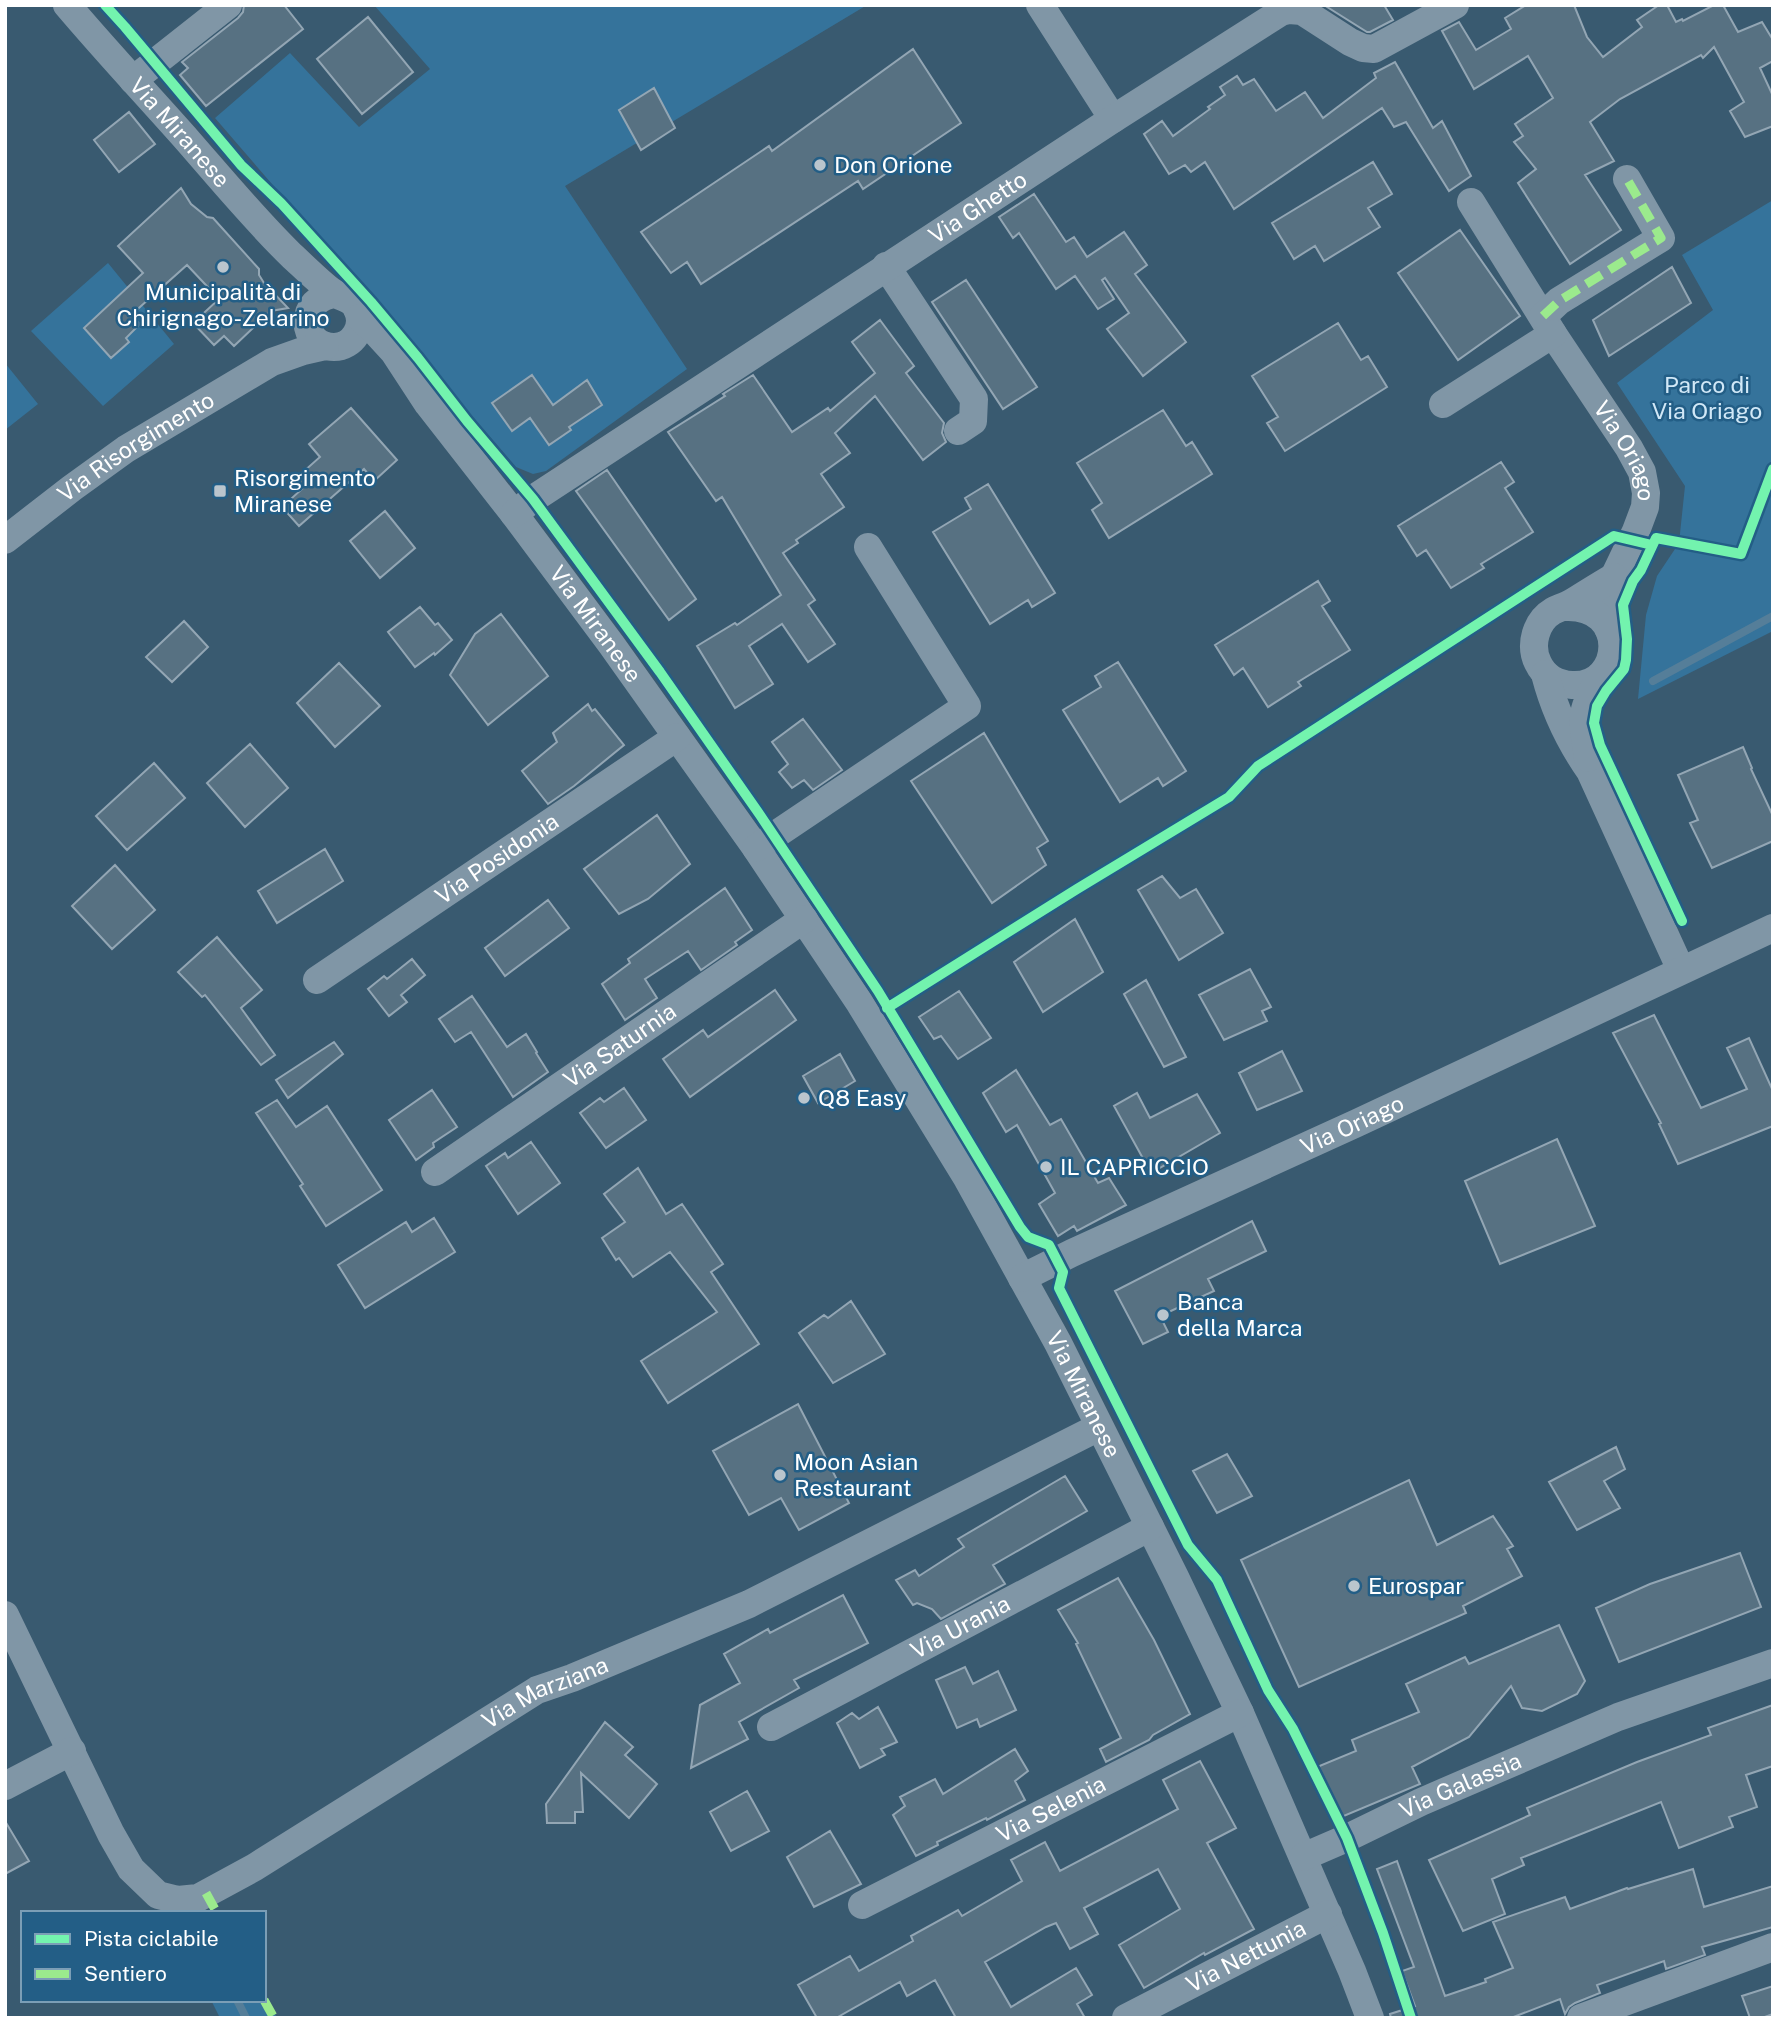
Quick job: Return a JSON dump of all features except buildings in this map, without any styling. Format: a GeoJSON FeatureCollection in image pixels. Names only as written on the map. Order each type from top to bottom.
{"type":"FeatureCollection","features":[{"type":"Feature","properties":{"kind":"street","name":"Via Miranese"},"geometry":{"type":"LineString","coordinates":[[67,5],[293,256],[336,294],[346,297],[354,304],[360,318],[394,352],[428,404],[611,644],[756,848],[859,1002],[967,1178],[1058,1343],[1240,1713],[1328,1913],[1370,2018]]}},
{"type":"Feature","properties":{"kind":"street"},"geometry":{"type":"LineString","coordinates":[[133,80],[228,5]]}},
{"type":"Feature","properties":{"kind":"street"},"geometry":{"type":"LineString","coordinates":[[1040,5],[1113,119]]}},
{"type":"Feature","properties":{"kind":"street","name":"Via Ghetto"},"geometry":{"type":"LineString","coordinates":[[514,514],[541,493],[886,267],[1285,11],[1301,11],[1350,42],[1363,48],[1374,49],[1455,5]]}},
{"type":"Feature","properties":{"kind":"street"},"geometry":{"type":"LineString","coordinates":[[1443,404],[1548,325],[1559,301],[1661,238],[1627,179]]}},
{"type":"Feature","properties":{"kind":"street","name":"Via Oriago"},"geometry":{"type":"LineString","coordinates":[[1471,202],[1636,460],[1645,483],[1645,507],[1614,577],[1609,630],[1613,640],[1612,653],[1608,665],[1589,695],[1583,714],[1590,771]]}},
{"type":"Feature","properties":{"kind":"street","name":"Via Miranese"},"geometry":{"type":"LineString","coordinates":[[293,256],[308,290],[314,339],[360,348],[383,361],[428,404]]}},
{"type":"Feature","properties":{"kind":"street"},"geometry":{"type":"LineString","coordinates":[[886,267],[974,399],[973,421],[958,430]]}},
{"type":"Feature","properties":{"kind":"street"},"geometry":{"type":"LineString","coordinates":[[309,314],[319,299],[336,294]]}},
{"type":"Feature","properties":{"kind":"street","name":"Via Risorgimento"},"geometry":{"type":"LineString","coordinates":[[272,362],[295,340],[309,314]]}},
{"type":"Feature","properties":{"kind":"street"},"geometry":{"type":"LineString","coordinates":[[336,345],[357,333],[360,318]]}},
{"type":"Feature","properties":{"kind":"street","name":"Via Risorgimento"},"geometry":{"type":"LineString","coordinates":[[5,540],[115,456],[272,362],[303,351],[336,345]]}},
{"type":"Feature","properties":{"kind":"street"},"geometry":{"type":"LineString","coordinates":[[756,848],[967,706],[868,547]]}},
{"type":"Feature","properties":{"kind":"street","name":"Via Oriago"},"geometry":{"type":"LineString","coordinates":[[1614,577],[1543,620],[1537,630],[1534,654],[1545,674],[1560,719],[1590,771],[1681,970]]}},
{"type":"Feature","properties":{"kind":"street"},"geometry":{"type":"LineString","coordinates":[[1565,607],[1578,606],[1590,610],[1601,617],[1609,630]]}},
{"type":"Feature","properties":{"kind":"street"},"geometry":{"type":"LineString","coordinates":[[1545,674],[1564,685],[1590,682],[1601,675]]}},
{"type":"Feature","properties":{"kind":"street","name":"Via Posidonia"},"geometry":{"type":"LineString","coordinates":[[317,981],[677,737]]}},
{"type":"Feature","properties":{"kind":"street","name":"Via Saturnia"},"geometry":{"type":"LineString","coordinates":[[435,1172],[804,919]]}},
{"type":"Feature","properties":{"kind":"street","name":"Via Oriago"},"geometry":{"type":"LineString","coordinates":[[1022,1278],[1773,928]]}},
{"type":"Feature","properties":{"kind":"street","name":"Via Marziana"},"geometry":{"type":"LineString","coordinates":[[5,1615],[131,1870],[158,1895],[178,1900],[198,1898],[256,1867],[537,1690],[749,1604],[1098,1426]]}},
{"type":"Feature","properties":{"kind":"street","name":"Via Urania"},"geometry":{"type":"LineString","coordinates":[[771,1727],[1150,1527]]}},
{"type":"Feature","properties":{"kind":"street","name":"Via Galassia"},"geometry":{"type":"LineString","coordinates":[[1303,1857],[1420,1802],[1618,1717],[1773,1663]]}},
{"type":"Feature","properties":{"kind":"street","name":"Via Selenia"},"geometry":{"type":"LineString","coordinates":[[862,1905],[1240,1713]]}},
{"type":"Feature","properties":{"kind":"street"},"geometry":{"type":"LineString","coordinates":[[5,1786],[72,1751]]}},
{"type":"Feature","properties":{"kind":"street","name":"Via Nettunia"},"geometry":{"type":"LineString","coordinates":[[1126,2018],[1328,1913]]}},
{"type":"Feature","properties":{"kind":"street"},"geometry":{"type":"LineString","coordinates":[[1581,2018],[1773,1947]]}},
{"type":"Feature","properties":{"kind":"green space"},"geometry":{"type":"Polygon","coordinates":[[[374,5],[867,5],[565,186],[687,369],[546,471],[533,474],[516,467],[215,118],[290,53],[359,127],[430,69],[374,5]]]}},
{"type":"Feature","properties":{"kind":"green space","name":"Parco di Via Oriago"},"geometry":{"type":"Polygon","coordinates":[[[1773,200],[1773,631],[1638,699],[1646,615],[1657,576],[1679,543],[1685,486],[1617,383],[1713,310],[1682,255],[1773,200]]]}},
{"type":"Feature","properties":{"kind":"green space"},"geometry":{"type":"Polygon","coordinates":[[[108,263],[174,344],[103,406],[31,331],[108,263]]]}},
{"type":"Feature","properties":{"kind":"green space"},"geometry":{"type":"Polygon","coordinates":[[[5,363],[38,404],[5,430],[5,363]]]}},
{"type":"Feature","properties":{"kind":"green space"},"geometry":{"type":"Polygon","coordinates":[[[266,1997],[277,2018],[220,2018],[212,2002],[266,2002],[266,1997]]]}},
{"type":"Feature","properties":{"kind":"waterway"},"geometry":{"type":"LineString","coordinates":[[1653,681],[1773,616]]}},
{"type":"Feature","properties":{"kind":"waterway"},"geometry":{"type":"LineString","coordinates":[[238,2002],[246,2018]]}},
{"type":"Feature","properties":{"kind":"marked path"},"geometry":{"type":"LineString","coordinates":[[1543,316],[1559,301],[1661,238],[1627,179]]}},
{"type":"Feature","properties":{"kind":"marked path"},"geometry":{"type":"LineString","coordinates":[[206,1893],[216,1911]]}},
{"type":"Feature","properties":{"kind":"marked path"},"geometry":{"type":"LineString","coordinates":[[265,2002],[274,2018]]}},
{"type":"Feature","properties":{"kind":"cycle path"},"geometry":{"type":"LineString","coordinates":[[105,5],[241,165],[281,203],[371,302],[533,499],[660,672],[878,991],[1020,1227],[1028,1237],[1049,1245],[1063,1272],[1059,1288],[1188,1545],[1217,1580],[1268,1690],[1293,1729],[1347,1838],[1411,2018]]}},
{"type":"Feature","properties":{"kind":"cycle path"},"geometry":{"type":"LineString","coordinates":[[1682,921],[1600,745],[1594,723],[1597,706],[1624,669],[1627,639],[1623,605],[1656,538],[1741,554],[1773,469]]}},
{"type":"Feature","properties":{"kind":"cycle path"},"geometry":{"type":"LineString","coordinates":[[887,1008],[1229,797],[1258,766],[1614,536],[1652,545]]}},
{"type":"Feature","properties":{"kind":"place","name":"Don Orione"},"geometry":{"type":"Point","coordinates":[820,165]}},
{"type":"Feature","properties":{"kind":"place","name":"Municipalità di Chirignago-Zelarino"},"geometry":{"type":"Point","coordinates":[223,267]}},
{"type":"Feature","properties":{"kind":"place","name":"Risorgimento Miranese"},"geometry":{"type":"Point","coordinates":[220,491]}},
{"type":"Feature","properties":{"kind":"place","name":"Q8 Easy"},"geometry":{"type":"Point","coordinates":[804,1098]}},
{"type":"Feature","properties":{"kind":"place","name":"IL CAPRICCIO"},"geometry":{"type":"Point","coordinates":[1046,1167]}},
{"type":"Feature","properties":{"kind":"place","name":"Banca della Marca"},"geometry":{"type":"Point","coordinates":[1163,1315]}},
{"type":"Feature","properties":{"kind":"place","name":"Moon Asian Restaurant"},"geometry":{"type":"Point","coordinates":[780,1475]}},
{"type":"Feature","properties":{"kind":"place","name":"Eurospar"},"geometry":{"type":"Point","coordinates":[1354,1586]}}]}
